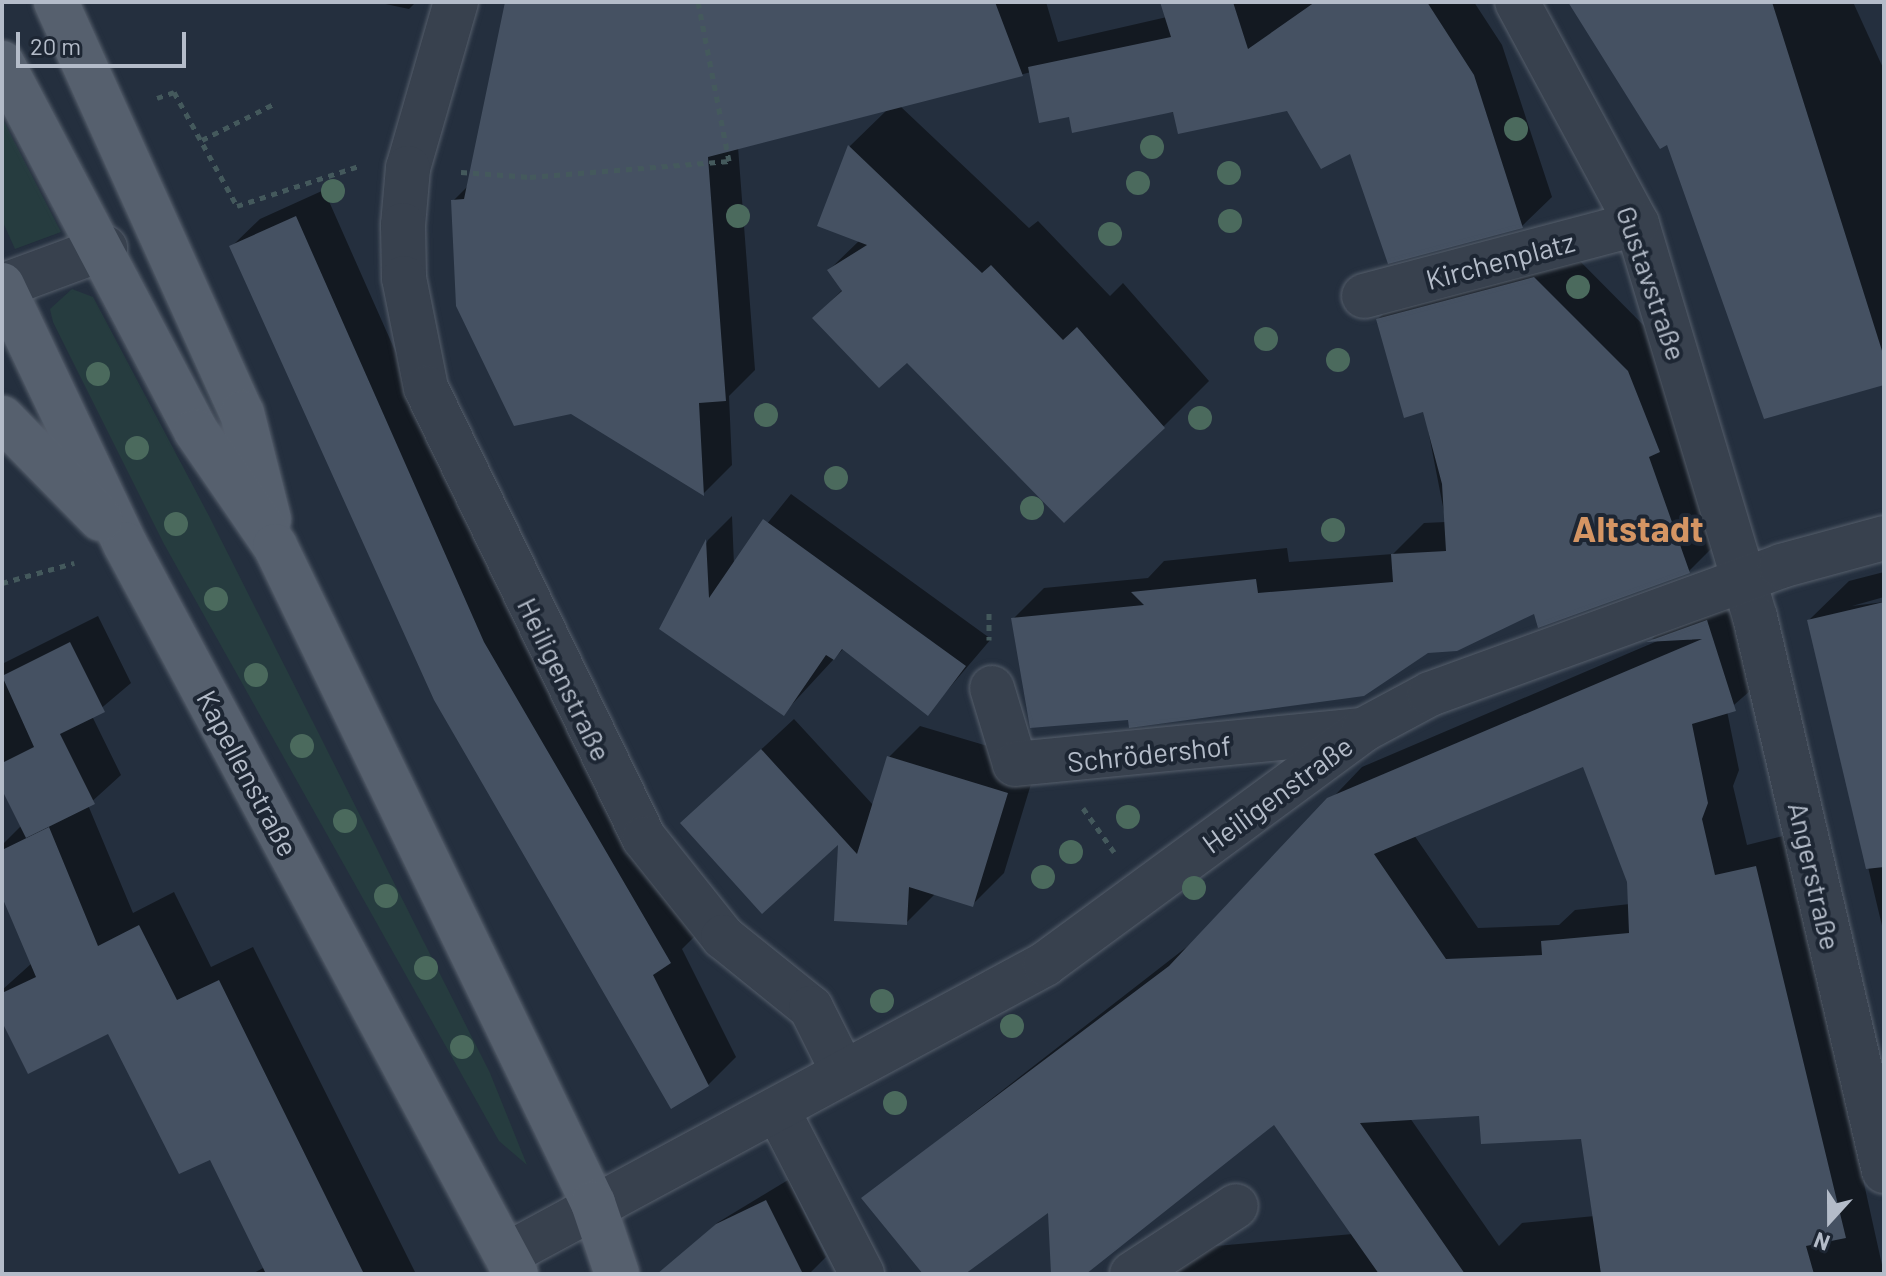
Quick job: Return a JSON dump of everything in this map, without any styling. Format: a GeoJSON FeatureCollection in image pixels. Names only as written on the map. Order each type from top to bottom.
{"type":"FeatureCollection","features":[{"type":"Feature","properties":{"kind":"main road"},"geometry":{"type":"LineString","coordinates":[[56,2],[242,413],[275,546]]}},
{"type":"Feature","properties":{"kind":"main road"},"geometry":{"type":"LineString","coordinates":[[2,63],[105,248],[196,431],[275,546],[593,1203],[617,1274]]}},
{"type":"Feature","properties":{"kind":"main road","name":"Kapellenstraße"},"geometry":{"type":"LineString","coordinates":[[2,285],[125,544],[511,1265]]}},
{"type":"Feature","properties":{"kind":"main road"},"geometry":{"type":"LineString","coordinates":[[2,418],[125,544]]}},
{"type":"Feature","properties":{"kind":"street","name":"Heiligenstraße"},"geometry":{"type":"LineString","coordinates":[[456,2],[408,168],[403,225],[404,278],[426,388],[644,838],[723,937],[811,1008],[843,1072]]}},
{"type":"Feature","properties":{"kind":"street","name":"Gustavstraße"},"geometry":{"type":"LineString","coordinates":[[1517,2],[1637,224],[1744,581]]}},
{"type":"Feature","properties":{"kind":"street","name":"Kirchenplatz"},"geometry":{"type":"LineString","coordinates":[[1364,296],[1637,224]]}},
{"type":"Feature","properties":{"kind":"street"},"geometry":{"type":"LineString","coordinates":[[2,285],[105,248]]}},
{"type":"Feature","properties":{"kind":"street","name":"Heiligenstraße"},"geometry":{"type":"LineString","coordinates":[[593,1203],[779,1113],[843,1072],[1045,964],[1363,730],[1430,694],[1744,581],[1884,538]]}},
{"type":"Feature","properties":{"kind":"street","name":"Angerstraße"},"geometry":{"type":"LineString","coordinates":[[1744,581],[1884,1171]]}},
{"type":"Feature","properties":{"kind":"street","name":"Schrödershof"},"geometry":{"type":"LineString","coordinates":[[990,668],[1015,764],[1363,730]]}},
{"type":"Feature","properties":{"kind":"street"},"geometry":{"type":"LineString","coordinates":[[779,1113],[862,1274]]}},
{"type":"Feature","properties":{"kind":"street","name":"Kapellenstraße"},"geometry":{"type":"LineString","coordinates":[[511,1265],[593,1203]]}},
{"type":"Feature","properties":{"kind":"street"},"geometry":{"type":"LineString","coordinates":[[1132,1274],[1236,1206]]}},
{"type":"Feature","properties":{"kind":"path"},"geometry":{"type":"LineString","coordinates":[[174,92],[237,206],[347,165],[530,177],[729,161],[698,2]]}},
{"type":"Feature","properties":{"kind":"path"},"geometry":{"type":"LineString","coordinates":[[202,140],[276,103]]}},
{"type":"Feature","properties":{"kind":"path"},"geometry":{"type":"LineString","coordinates":[[2,583],[125,544]]}},
{"type":"Feature","properties":{"kind":"path"},"geometry":{"type":"LineString","coordinates":[[989,613],[990,668]]}},
{"type":"Feature","properties":{"kind":"path"},"geometry":{"type":"LineString","coordinates":[[1078,800],[1143,892]]}},
{"type":"Feature","properties":{"kind":"green space"},"geometry":{"type":"Polygon","coordinates":[[[2,118],[61,232],[15,249],[2,220],[2,118]]]}},
{"type":"Feature","properties":{"kind":"green space"},"geometry":{"type":"Polygon","coordinates":[[[72,289],[93,297],[209,516],[490,1073],[527,1165],[499,1141],[164,544],[53,322],[50,309],[72,289]]]}},
{"type":"Feature","properties":{"kind":"building"},"geometry":{"type":"Polygon","coordinates":[[[505,2],[995,2],[1023,76],[708,157],[726,401],[699,403],[704,496],[571,414],[514,426],[456,306],[451,200],[464,199],[505,2]]]}},
{"type":"Feature","properties":{"kind":"building"},"geometry":{"type":"Polygon","coordinates":[[[1160,2],[1233,2],[1248,49],[1315,2],[1427,2],[1474,75],[1523,228],[1388,264],[1350,154],[1321,169],[1287,111],[1178,134],[1173,112],[1072,133],[1069,117],[1039,123],[1028,67],[1171,37],[1160,2]]]}},
{"type":"Feature","properties":{"kind":"building"},"geometry":{"type":"Polygon","coordinates":[[[1568,2],[1772,2],[1884,357],[1884,385],[1764,419],[1667,145],[1660,149],[1568,2]]]}},
{"type":"Feature","properties":{"kind":"building"},"geometry":{"type":"Polygon","coordinates":[[[848,145],[982,273],[991,265],[1063,340],[1077,327],[1165,428],[1064,523],[907,363],[879,388],[812,318],[842,291],[827,270],[867,245],[817,226],[848,145]]]}},
{"type":"Feature","properties":{"kind":"building"},"geometry":{"type":"Polygon","coordinates":[[[296,216],[484,642],[671,963],[653,975],[709,1086],[671,1109],[434,700],[229,246],[296,216]]]}},
{"type":"Feature","properties":{"kind":"building"},"geometry":{"type":"Polygon","coordinates":[[[1534,277],[1628,371],[1660,452],[1649,457],[1690,573],[1538,628],[1534,614],[1457,651],[1428,653],[1364,696],[1129,728],[1128,720],[1030,728],[1011,618],[1144,605],[1131,592],[1256,579],[1258,593],[1393,582],[1391,554],[1446,551],[1442,484],[1423,412],[1404,418],[1376,319],[1534,277]]]}},
{"type":"Feature","properties":{"kind":"building"},"geometry":{"type":"Polygon","coordinates":[[[763,519],[966,666],[928,716],[842,649],[834,660],[826,655],[784,716],[659,629],[706,539],[709,598],[763,519]]]}},
{"type":"Feature","properties":{"kind":"building"},"geometry":{"type":"Polygon","coordinates":[[[1884,602],[1884,867],[1866,869],[1807,620],[1884,602]]]}},
{"type":"Feature","properties":{"kind":"building"},"geometry":{"type":"Polygon","coordinates":[[[1707,620],[1736,711],[1692,724],[1708,803],[1702,819],[1715,875],[1756,866],[1846,1238],[1806,1246],[1814,1274],[1601,1274],[1581,1139],[1481,1144],[1479,1116],[1360,1123],[1465,1274],[1379,1274],[1274,1125],[1086,1274],[1051,1274],[1048,1213],[965,1274],[923,1274],[861,1198],[1169,966],[1327,798],[1702,639],[1646,642],[1707,620]],[[1583,767],[1374,854],[1446,959],[1542,955],[1541,941],[1629,933],[1627,882],[1583,767]]]}},
{"type":"Feature","properties":{"kind":"building"},"geometry":{"type":"Polygon","coordinates":[[[70,642],[105,712],[60,734],[95,804],[26,838],[2,790],[2,763],[34,747],[2,676],[70,642]]]}},
{"type":"Feature","properties":{"kind":"building"},"geometry":{"type":"Polygon","coordinates":[[[761,749],[857,854],[887,756],[1008,793],[973,907],[909,887],[907,925],[834,921],[838,845],[762,914],[680,823],[761,749]]]}},
{"type":"Feature","properties":{"kind":"building"},"geometry":{"type":"Polygon","coordinates":[[[49,827],[98,946],[139,925],[177,1000],[219,980],[364,1274],[266,1274],[210,1160],[179,1174],[108,1034],[28,1074],[2,1022],[2,993],[36,977],[2,897],[2,850],[49,827]]]}},
{"type":"Feature","properties":{"kind":"building"},"geometry":{"type":"Polygon","coordinates":[[[766,1200],[803,1274],[657,1274],[716,1224],[766,1200]]]}},
{"type":"Feature","properties":{"kind":"district","name":"Altstadt"},"geometry":{"type":"Point","coordinates":[1638,528]}}]}
